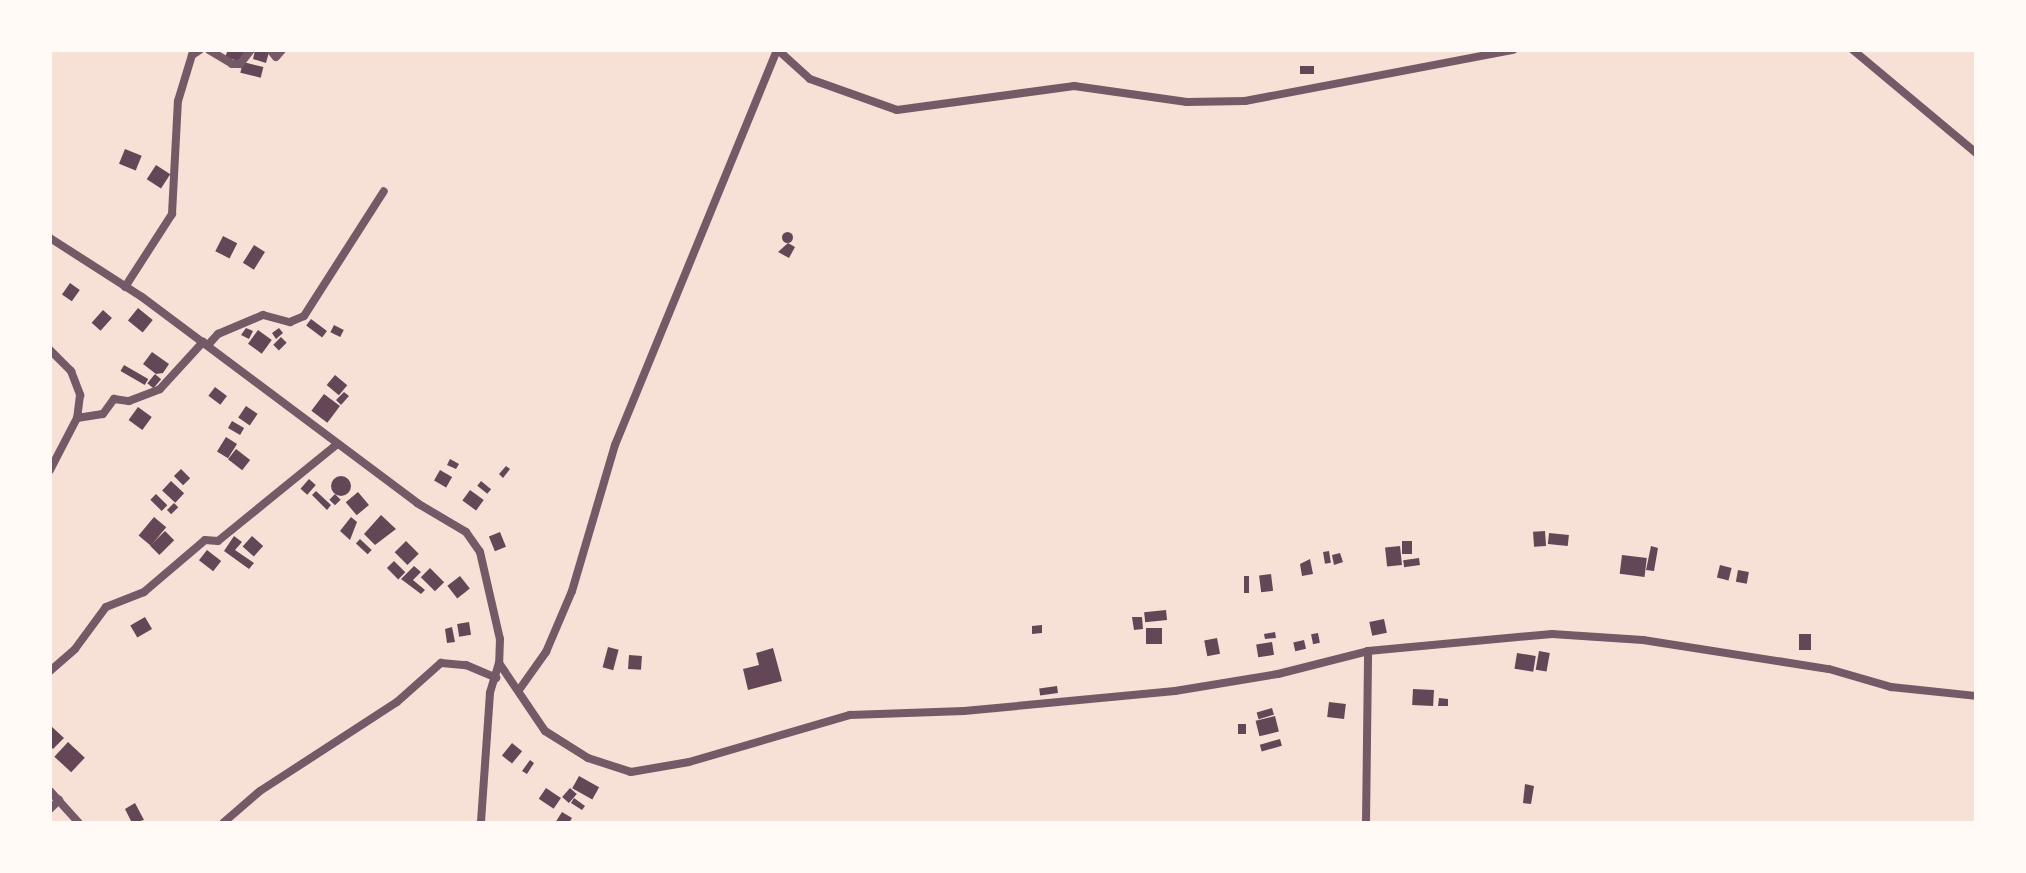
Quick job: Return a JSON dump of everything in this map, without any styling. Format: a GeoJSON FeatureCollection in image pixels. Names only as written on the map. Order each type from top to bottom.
{"type":"FeatureCollection","features":[{"type":"Feature","properties":{"kind":"street"},"geometry":{"type":"LineString","coordinates":[[125,287],[172,214],[178,101],[192,55],[200,50]]}},
{"type":"Feature","properties":{"kind":"street"},"geometry":{"type":"LineString","coordinates":[[209,50],[232,64],[240,64],[251,50]]}},
{"type":"Feature","properties":{"kind":"street"},"geometry":{"type":"LineString","coordinates":[[270,50],[276,57],[282,50]]}},
{"type":"Feature","properties":{"kind":"street"},"geometry":{"type":"LineString","coordinates":[[519,690],[546,652],[572,591],[615,445],[778,50],[810,79],[897,110],[1074,86],[1187,102],[1245,101],[1513,50]]}},
{"type":"Feature","properties":{"kind":"street"},"geometry":{"type":"LineString","coordinates":[[1853,50],[1976,153]]}},
{"type":"Feature","properties":{"kind":"street"},"geometry":{"type":"LineString","coordinates":[[77,418],[103,414],[114,399],[129,401],[160,389],[218,334],[263,315],[290,322],[304,316],[384,191]]}},
{"type":"Feature","properties":{"kind":"street"},"geometry":{"type":"LineString","coordinates":[[50,238],[205,344],[336,445],[466,532],[480,552],[500,639],[499,663],[490,693],[481,823]]}},
{"type":"Feature","properties":{"kind":"street"},"geometry":{"type":"LineString","coordinates":[[50,350],[71,371],[80,395],[77,418],[50,470]]}},
{"type":"Feature","properties":{"kind":"street"},"geometry":{"type":"LineString","coordinates":[[50,671],[75,649],[106,607],[144,592],[205,540],[218,541],[336,445]]}},
{"type":"Feature","properties":{"kind":"street"},"geometry":{"type":"LineString","coordinates":[[499,663],[519,690],[528,712],[545,731],[588,758],[644,772],[850,715],[964,711],[1175,691],[1278,674],[1368,651],[1552,634],[1643,640],[1829,669],[1891,687],[1976,696]]}},
{"type":"Feature","properties":{"kind":"street"},"geometry":{"type":"LineString","coordinates":[[1366,823],[1368,651]]}},
{"type":"Feature","properties":{"kind":"street"},"geometry":{"type":"LineString","coordinates":[[223,823],[260,791],[397,702],[441,663],[466,665],[496,678]]}},
{"type":"Feature","properties":{"kind":"street"},"geometry":{"type":"LineString","coordinates":[[50,791],[79,823]]}},
{"type":"Feature","properties":{"kind":"street"},"geometry":{"type":"LineString","coordinates":[[50,809],[59,800]]}},
{"type":"Feature","properties":{"kind":"building"},"geometry":{"type":"Polygon","coordinates":[[[228,50],[245,50],[241,62],[225,57],[228,50]]]}},
{"type":"Feature","properties":{"kind":"building"},"geometry":{"type":"Polygon","coordinates":[[[255,50],[269,52],[266,63],[253,59],[255,50]]]}},
{"type":"Feature","properties":{"kind":"building"},"geometry":{"type":"Polygon","coordinates":[[[243,62],[263,67],[261,78],[240,73],[243,62]]]}},
{"type":"Feature","properties":{"kind":"building"},"geometry":{"type":"Polygon","coordinates":[[[1300,66],[1314,66],[1314,74],[1300,74],[1300,66]]]}},
{"type":"Feature","properties":{"kind":"building"},"geometry":{"type":"Polygon","coordinates":[[[125,149],[142,156],[136,171],[119,164],[125,149]]]}},
{"type":"Feature","properties":{"kind":"building"},"geometry":{"type":"Polygon","coordinates":[[[156,165],[170,174],[161,189],[147,179],[156,165]]]}},
{"type":"Feature","properties":{"kind":"building"},"geometry":{"type":"Polygon","coordinates":[[[787,232],[792,237],[787,242],[782,237],[787,232]]]}},
{"type":"Feature","properties":{"kind":"building"},"geometry":{"type":"Polygon","coordinates":[[[223,236],[237,243],[230,258],[215,251],[223,236]]]}},
{"type":"Feature","properties":{"kind":"building"},"geometry":{"type":"Polygon","coordinates":[[[788,243],[795,247],[789,258],[778,252],[788,243]]]}},
{"type":"Feature","properties":{"kind":"building"},"geometry":{"type":"Polygon","coordinates":[[[254,245],[265,252],[254,270],[243,263],[254,245]]]}},
{"type":"Feature","properties":{"kind":"building"},"geometry":{"type":"Polygon","coordinates":[[[70,283],[80,290],[72,301],[62,294],[70,283]]]}},
{"type":"Feature","properties":{"kind":"building"},"geometry":{"type":"Polygon","coordinates":[[[138,308],[153,320],[143,332],[128,320],[138,308]]]}},
{"type":"Feature","properties":{"kind":"building"},"geometry":{"type":"Polygon","coordinates":[[[103,310],[112,318],[101,331],[92,323],[103,310]]]}},
{"type":"Feature","properties":{"kind":"building"},"geometry":{"type":"Polygon","coordinates":[[[311,319],[327,331],[322,337],[306,325],[311,319]]]}},
{"type":"Feature","properties":{"kind":"building"},"geometry":{"type":"Polygon","coordinates":[[[334,325],[344,330],[340,337],[330,332],[334,325]]]}},
{"type":"Feature","properties":{"kind":"building"},"geometry":{"type":"Polygon","coordinates":[[[246,328],[253,331],[249,339],[241,335],[246,328]]]}},
{"type":"Feature","properties":{"kind":"building"},"geometry":{"type":"Polygon","coordinates":[[[279,328],[283,333],[276,339],[272,333],[279,328]]]}},
{"type":"Feature","properties":{"kind":"building"},"geometry":{"type":"Polygon","coordinates":[[[258,330],[272,340],[262,354],[248,344],[258,330]]]}},
{"type":"Feature","properties":{"kind":"building"},"geometry":{"type":"Polygon","coordinates":[[[281,337],[287,343],[279,350],[273,345],[281,337]]]}},
{"type":"Feature","properties":{"kind":"building"},"geometry":{"type":"Polygon","coordinates":[[[152,352],[169,364],[163,373],[156,374],[143,364],[152,352]]]}},
{"type":"Feature","properties":{"kind":"building"},"geometry":{"type":"Polygon","coordinates":[[[124,365],[148,379],[145,385],[120,371],[124,365]]]}},
{"type":"Feature","properties":{"kind":"building"},"geometry":{"type":"Polygon","coordinates":[[[155,374],[161,379],[153,388],[147,383],[155,374]]]}},
{"type":"Feature","properties":{"kind":"building"},"geometry":{"type":"Polygon","coordinates":[[[335,375],[347,385],[339,395],[327,385],[335,375]]]}},
{"type":"Feature","properties":{"kind":"building"},"geometry":{"type":"Polygon","coordinates":[[[215,387],[227,396],[220,405],[208,396],[215,387]]]}},
{"type":"Feature","properties":{"kind":"building"},"geometry":{"type":"Polygon","coordinates":[[[344,392],[349,396],[341,405],[336,400],[344,392]]]}},
{"type":"Feature","properties":{"kind":"building"},"geometry":{"type":"Polygon","coordinates":[[[324,394],[340,406],[327,423],[311,411],[324,394]]]}},
{"type":"Feature","properties":{"kind":"building"},"geometry":{"type":"Polygon","coordinates":[[[246,406],[258,414],[250,425],[238,418],[246,406]]]}},
{"type":"Feature","properties":{"kind":"building"},"geometry":{"type":"Polygon","coordinates":[[[138,407],[152,417],[142,430],[129,420],[138,407]]]}},
{"type":"Feature","properties":{"kind":"building"},"geometry":{"type":"Polygon","coordinates":[[[232,421],[244,428],[240,435],[228,428],[232,421]]]}},
{"type":"Feature","properties":{"kind":"building"},"geometry":{"type":"Polygon","coordinates":[[[226,437],[237,444],[228,458],[217,451],[226,437]]]}},
{"type":"Feature","properties":{"kind":"building"},"geometry":{"type":"Polygon","coordinates":[[[236,449],[250,460],[242,470],[228,459],[236,449]]]}},
{"type":"Feature","properties":{"kind":"building"},"geometry":{"type":"Polygon","coordinates":[[[450,459],[459,464],[456,469],[447,465],[450,459]]]}},
{"type":"Feature","properties":{"kind":"building"},"geometry":{"type":"Polygon","coordinates":[[[506,466],[510,469],[503,478],[499,474],[506,466]]]}},
{"type":"Feature","properties":{"kind":"building"},"geometry":{"type":"Polygon","coordinates":[[[181,469],[190,478],[183,485],[174,476],[181,469]]]}},
{"type":"Feature","properties":{"kind":"building"},"geometry":{"type":"Polygon","coordinates":[[[440,470],[452,477],[446,487],[434,480],[440,470]]]}},
{"type":"Feature","properties":{"kind":"building"},"geometry":{"type":"Polygon","coordinates":[[[341,476],[348,479],[351,486],[348,493],[341,496],[334,493],[331,486],[334,479],[341,476]]]}},
{"type":"Feature","properties":{"kind":"building"},"geometry":{"type":"Polygon","coordinates":[[[309,479],[316,485],[307,495],[300,489],[309,479]]]}},
{"type":"Feature","properties":{"kind":"building"},"geometry":{"type":"Polygon","coordinates":[[[171,481],[184,493],[175,503],[162,491],[171,481]]]}},
{"type":"Feature","properties":{"kind":"building"},"geometry":{"type":"Polygon","coordinates":[[[481,481],[491,489],[487,494],[477,486],[481,481]]]}},
{"type":"Feature","properties":{"kind":"building"},"geometry":{"type":"Polygon","coordinates":[[[470,490],[484,500],[476,511],[462,501],[470,490]]]}},
{"type":"Feature","properties":{"kind":"building"},"geometry":{"type":"Polygon","coordinates":[[[316,491],[331,505],[327,510],[312,495],[316,491]]]}},
{"type":"Feature","properties":{"kind":"building"},"geometry":{"type":"Polygon","coordinates":[[[358,492],[369,505],[357,515],[346,502],[358,492]]]}},
{"type":"Feature","properties":{"kind":"building"},"geometry":{"type":"Polygon","coordinates":[[[156,494],[167,505],[162,511],[150,500],[156,494]]]}},
{"type":"Feature","properties":{"kind":"building"},"geometry":{"type":"Polygon","coordinates":[[[335,494],[341,500],[335,505],[329,500],[335,494]]]}},
{"type":"Feature","properties":{"kind":"building"},"geometry":{"type":"Polygon","coordinates":[[[174,503],[178,507],[171,514],[167,510],[174,503]]]}},
{"type":"Feature","properties":{"kind":"building"},"geometry":{"type":"Polygon","coordinates":[[[381,515],[396,529],[375,545],[364,534],[381,515]]]}},
{"type":"Feature","properties":{"kind":"building"},"geometry":{"type":"Polygon","coordinates":[[[154,517],[166,527],[151,546],[139,535],[154,517]]]}},
{"type":"Feature","properties":{"kind":"building"},"geometry":{"type":"Polygon","coordinates":[[[351,517],[357,522],[350,540],[340,531],[351,517]]]}},
{"type":"Feature","properties":{"kind":"building"},"geometry":{"type":"Polygon","coordinates":[[[165,531],[174,540],[159,555],[150,546],[165,531]]]}},
{"type":"Feature","properties":{"kind":"building"},"geometry":{"type":"Polygon","coordinates":[[[1545,531],[1546,546],[1534,547],[1533,532],[1545,531]]]}},
{"type":"Feature","properties":{"kind":"building"},"geometry":{"type":"Polygon","coordinates":[[[500,532],[506,547],[495,551],[489,536],[500,532]]]}},
{"type":"Feature","properties":{"kind":"building"},"geometry":{"type":"Polygon","coordinates":[[[1549,533],[1569,535],[1568,546],[1548,544],[1549,533]]]}},
{"type":"Feature","properties":{"kind":"building"},"geometry":{"type":"Polygon","coordinates":[[[234,536],[242,542],[235,550],[254,563],[249,569],[224,551],[234,536]]]}},
{"type":"Feature","properties":{"kind":"building"},"geometry":{"type":"Polygon","coordinates":[[[252,536],[263,546],[254,556],[243,546],[252,536]]]}},
{"type":"Feature","properties":{"kind":"building"},"geometry":{"type":"Polygon","coordinates":[[[360,539],[372,550],[368,554],[356,543],[360,539]]]}},
{"type":"Feature","properties":{"kind":"building"},"geometry":{"type":"Polygon","coordinates":[[[406,541],[419,554],[407,565],[395,552],[406,541]]]}},
{"type":"Feature","properties":{"kind":"building"},"geometry":{"type":"Polygon","coordinates":[[[1402,541],[1412,541],[1412,554],[1402,554],[1402,541]]]}},
{"type":"Feature","properties":{"kind":"building"},"geometry":{"type":"Polygon","coordinates":[[[1400,546],[1402,565],[1387,566],[1385,548],[1400,546]]]}},
{"type":"Feature","properties":{"kind":"building"},"geometry":{"type":"Polygon","coordinates":[[[1651,546],[1658,548],[1654,571],[1646,570],[1651,546]]]}},
{"type":"Feature","properties":{"kind":"building"},"geometry":{"type":"Polygon","coordinates":[[[207,550],[221,561],[213,571],[199,560],[207,550]]]}},
{"type":"Feature","properties":{"kind":"building"},"geometry":{"type":"Polygon","coordinates":[[[1329,551],[1331,563],[1325,564],[1323,552],[1329,551]]]}},
{"type":"Feature","properties":{"kind":"building"},"geometry":{"type":"Polygon","coordinates":[[[1340,553],[1343,562],[1334,565],[1332,555],[1340,553]]]}},
{"type":"Feature","properties":{"kind":"building"},"geometry":{"type":"Polygon","coordinates":[[[1622,555],[1647,558],[1644,577],[1620,574],[1622,555]]]}},
{"type":"Feature","properties":{"kind":"building"},"geometry":{"type":"Polygon","coordinates":[[[1419,558],[1420,565],[1404,567],[1403,560],[1419,558]]]}},
{"type":"Feature","properties":{"kind":"building"},"geometry":{"type":"Polygon","coordinates":[[[1310,559],[1313,574],[1302,576],[1300,564],[1310,559]]]}},
{"type":"Feature","properties":{"kind":"building"},"geometry":{"type":"Polygon","coordinates":[[[394,561],[405,572],[398,579],[387,568],[394,561]]]}},
{"type":"Feature","properties":{"kind":"building"},"geometry":{"type":"Polygon","coordinates":[[[1720,565],[1732,568],[1728,581],[1717,578],[1720,565]]]}},
{"type":"Feature","properties":{"kind":"building"},"geometry":{"type":"Polygon","coordinates":[[[414,566],[421,572],[413,580],[425,590],[421,594],[401,579],[414,566]]]}},
{"type":"Feature","properties":{"kind":"building"},"geometry":{"type":"Polygon","coordinates":[[[430,568],[444,582],[435,591],[421,577],[430,568]]]}},
{"type":"Feature","properties":{"kind":"building"},"geometry":{"type":"Polygon","coordinates":[[[1738,570],[1749,572],[1747,584],[1736,582],[1738,570]]]}},
{"type":"Feature","properties":{"kind":"building"},"geometry":{"type":"Polygon","coordinates":[[[1271,574],[1273,591],[1261,592],[1259,575],[1271,574]]]}},
{"type":"Feature","properties":{"kind":"building"},"geometry":{"type":"Polygon","coordinates":[[[460,576],[470,589],[457,598],[447,586],[460,576]]]}},
{"type":"Feature","properties":{"kind":"building"},"geometry":{"type":"Polygon","coordinates":[[[1244,576],[1249,576],[1249,593],[1244,593],[1244,576]]]}},
{"type":"Feature","properties":{"kind":"building"},"geometry":{"type":"Polygon","coordinates":[[[1166,610],[1167,620],[1145,622],[1144,612],[1166,610]]]}},
{"type":"Feature","properties":{"kind":"building"},"geometry":{"type":"Polygon","coordinates":[[[145,617],[152,629],[137,638],[130,626],[145,617]]]}},
{"type":"Feature","properties":{"kind":"building"},"geometry":{"type":"Polygon","coordinates":[[[1132,617],[1142,617],[1143,629],[1134,630],[1132,617]]]}},
{"type":"Feature","properties":{"kind":"building"},"geometry":{"type":"Polygon","coordinates":[[[1384,619],[1387,633],[1372,636],[1369,622],[1384,619]]]}},
{"type":"Feature","properties":{"kind":"building"},"geometry":{"type":"Polygon","coordinates":[[[469,622],[471,635],[459,637],[457,624],[469,622]]]}},
{"type":"Feature","properties":{"kind":"building"},"geometry":{"type":"Polygon","coordinates":[[[1042,625],[1042,633],[1032,634],[1032,626],[1042,625]]]}},
{"type":"Feature","properties":{"kind":"building"},"geometry":{"type":"Polygon","coordinates":[[[452,627],[455,642],[447,643],[445,629],[452,627]]]}},
{"type":"Feature","properties":{"kind":"building"},"geometry":{"type":"Polygon","coordinates":[[[1146,628],[1162,628],[1162,644],[1146,644],[1146,628]]]}},
{"type":"Feature","properties":{"kind":"building"},"geometry":{"type":"Polygon","coordinates":[[[1275,632],[1276,638],[1265,639],[1264,634],[1275,632]]]}},
{"type":"Feature","properties":{"kind":"building"},"geometry":{"type":"Polygon","coordinates":[[[1318,633],[1320,643],[1313,644],[1311,634],[1318,633]]]}},
{"type":"Feature","properties":{"kind":"building"},"geometry":{"type":"Polygon","coordinates":[[[1799,634],[1811,634],[1811,650],[1799,650],[1799,634]]]}},
{"type":"Feature","properties":{"kind":"building"},"geometry":{"type":"Polygon","coordinates":[[[1217,638],[1220,654],[1207,656],[1204,640],[1217,638]]]}},
{"type":"Feature","properties":{"kind":"building"},"geometry":{"type":"Polygon","coordinates":[[[1304,640],[1306,649],[1295,651],[1293,642],[1304,640]]]}},
{"type":"Feature","properties":{"kind":"building"},"geometry":{"type":"Polygon","coordinates":[[[1272,642],[1274,655],[1258,657],[1256,645],[1272,642]]]}},
{"type":"Feature","properties":{"kind":"building"},"geometry":{"type":"Polygon","coordinates":[[[608,647],[619,650],[613,670],[603,667],[608,647]]]}},
{"type":"Feature","properties":{"kind":"building"},"geometry":{"type":"Polygon","coordinates":[[[773,648],[782,681],[748,690],[743,669],[759,665],[756,653],[773,648]]]}},
{"type":"Feature","properties":{"kind":"building"},"geometry":{"type":"Polygon","coordinates":[[[1539,651],[1550,653],[1547,672],[1536,670],[1539,651]]]}},
{"type":"Feature","properties":{"kind":"building"},"geometry":{"type":"Polygon","coordinates":[[[1517,653],[1536,656],[1533,672],[1514,669],[1517,653]]]}},
{"type":"Feature","properties":{"kind":"building"},"geometry":{"type":"Polygon","coordinates":[[[629,655],[642,656],[641,670],[628,669],[629,655]]]}},
{"type":"Feature","properties":{"kind":"building"},"geometry":{"type":"Polygon","coordinates":[[[1057,686],[1058,693],[1040,695],[1039,689],[1057,686]]]}},
{"type":"Feature","properties":{"kind":"building"},"geometry":{"type":"Polygon","coordinates":[[[1413,689],[1434,690],[1433,706],[1412,705],[1413,689]]]}},
{"type":"Feature","properties":{"kind":"building"},"geometry":{"type":"Polygon","coordinates":[[[1439,698],[1448,699],[1448,706],[1438,706],[1439,698]]]}},
{"type":"Feature","properties":{"kind":"building"},"geometry":{"type":"Polygon","coordinates":[[[1329,702],[1346,704],[1344,719],[1327,717],[1329,702]]]}},
{"type":"Feature","properties":{"kind":"building"},"geometry":{"type":"Polygon","coordinates":[[[1272,708],[1274,715],[1259,719],[1257,712],[1272,708]]]}},
{"type":"Feature","properties":{"kind":"building"},"geometry":{"type":"Polygon","coordinates":[[[1275,716],[1279,732],[1259,736],[1256,721],[1275,716]]]}},
{"type":"Feature","properties":{"kind":"building"},"geometry":{"type":"Polygon","coordinates":[[[1238,724],[1246,724],[1246,734],[1238,734],[1238,724]]]}},
{"type":"Feature","properties":{"kind":"building"},"geometry":{"type":"Polygon","coordinates":[[[51,726],[64,738],[53,749],[50,746],[51,726]]]}},
{"type":"Feature","properties":{"kind":"building"},"geometry":{"type":"Polygon","coordinates":[[[1280,739],[1282,746],[1262,752],[1260,745],[1280,739]]]}},
{"type":"Feature","properties":{"kind":"building"},"geometry":{"type":"Polygon","coordinates":[[[68,742],[85,758],[71,772],[54,757],[68,742]]]}},
{"type":"Feature","properties":{"kind":"building"},"geometry":{"type":"Polygon","coordinates":[[[512,743],[522,751],[512,764],[502,755],[512,743]]]}},
{"type":"Feature","properties":{"kind":"building"},"geometry":{"type":"Polygon","coordinates":[[[530,760],[534,763],[527,774],[522,771],[530,760]]]}},
{"type":"Feature","properties":{"kind":"building"},"geometry":{"type":"Polygon","coordinates":[[[579,776],[599,787],[592,799],[572,788],[579,776]]]}},
{"type":"Feature","properties":{"kind":"building"},"geometry":{"type":"Polygon","coordinates":[[[1525,784],[1534,786],[1531,804],[1523,803],[1525,784]]]}},
{"type":"Feature","properties":{"kind":"building"},"geometry":{"type":"Polygon","coordinates":[[[546,788],[561,798],[554,809],[539,799],[546,788]]]}},
{"type":"Feature","properties":{"kind":"building"},"geometry":{"type":"Polygon","coordinates":[[[570,788],[577,794],[569,803],[562,797],[570,788]]]}},
{"type":"Feature","properties":{"kind":"building"},"geometry":{"type":"Polygon","coordinates":[[[574,798],[585,806],[582,810],[571,803],[574,798]]]}},
{"type":"Feature","properties":{"kind":"building"},"geometry":{"type":"Polygon","coordinates":[[[135,803],[144,820],[132,823],[125,809],[135,803]]]}},
{"type":"Feature","properties":{"kind":"building"},"geometry":{"type":"Polygon","coordinates":[[[562,812],[572,818],[569,823],[555,823],[562,812]]]}}]}
